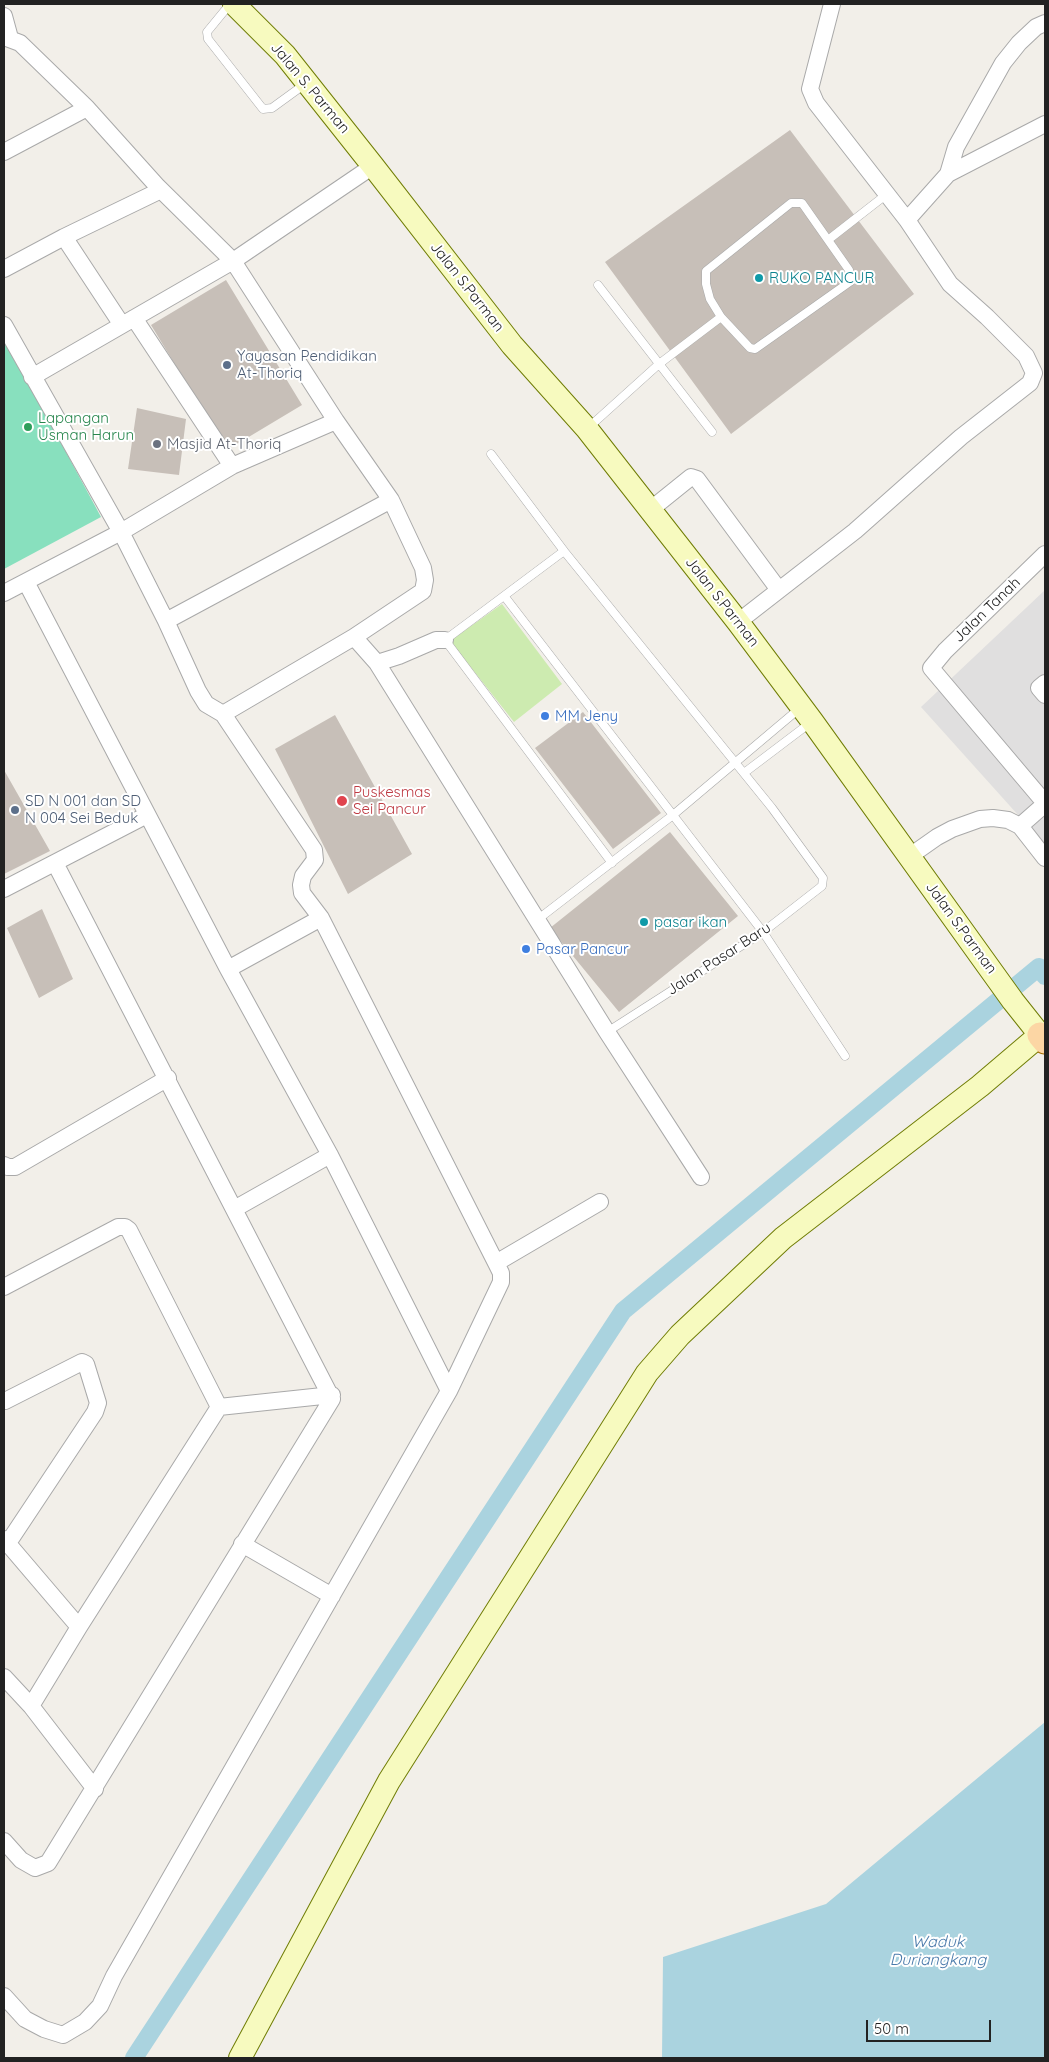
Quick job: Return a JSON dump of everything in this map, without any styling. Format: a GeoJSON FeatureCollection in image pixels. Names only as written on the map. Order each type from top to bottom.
{"type":"FeatureCollection","features":[{"type":"Feature","properties":{"kind":"street","name":"Jalan S. Parman"},"geometry":{"type":"LineString","coordinates":[[234,4],[285,55],[377,171]]}},
{"type":"Feature","properties":{"kind":"street"},"geometry":{"type":"LineString","coordinates":[[738,622],[855,531],[961,437],[1030,383],[1034,373],[1026,356],[987,316],[950,284],[907,220],[827,118],[810,89],[832,4]]}},
{"type":"Feature","properties":{"kind":"street"},"geometry":{"type":"LineString","coordinates":[[4,16],[7,38],[20,43],[87,108],[158,187],[233,260],[336,421],[391,500],[423,568],[424,591],[354,637],[222,714]]}},
{"type":"Feature","properties":{"kind":"street"},"geometry":{"type":"LineString","coordinates":[[948,174],[956,147],[1003,63],[1019,42],[1036,27],[1045,23]]}},
{"type":"Feature","properties":{"kind":"street"},"geometry":{"type":"LineString","coordinates":[[4,152],[87,108]]}},
{"type":"Feature","properties":{"kind":"street"},"geometry":{"type":"LineString","coordinates":[[907,220],[948,174],[1045,124]]}},
{"type":"Feature","properties":{"kind":"street"},"geometry":{"type":"LineString","coordinates":[[32,377],[233,260],[377,171]]}},
{"type":"Feature","properties":{"kind":"street","name":"Jalan S.Parman"},"geometry":{"type":"LineString","coordinates":[[377,171],[512,345],[587,429],[738,622],[807,714],[1013,1001],[1043,1038]]}},
{"type":"Feature","properties":{"kind":"street"},"geometry":{"type":"LineString","coordinates":[[4,269],[156,192],[158,187]]}},
{"type":"Feature","properties":{"kind":"street"},"geometry":{"type":"LineString","coordinates":[[64,237],[128,321],[232,466]]}},
{"type":"Feature","properties":{"kind":"street"},"geometry":{"type":"LineString","coordinates":[[4,325],[121,532],[166,621],[198,691],[206,704],[222,714],[314,850],[315,860],[303,876],[302,893],[321,918],[496,1263],[501,1282],[450,1390],[119,1968],[100,2006],[85,2022],[63,2035],[44,2029],[25,2019],[4,1996]]}},
{"type":"Feature","properties":{"kind":"street"},"geometry":{"type":"LineString","coordinates":[[4,593],[121,532],[232,466],[336,421]]}},
{"type":"Feature","properties":{"kind":"street"},"geometry":{"type":"LineString","coordinates":[[650,510],[691,477],[697,479],[779,590]]}},
{"type":"Feature","properties":{"kind":"street"},"geometry":{"type":"LineString","coordinates":[[166,621],[391,500]]}},
{"type":"Feature","properties":{"kind":"street","name":"Jalan Tanah"},"geometry":{"type":"LineString","coordinates":[[1045,554],[945,651],[932,668],[1045,803]]}},
{"type":"Feature","properties":{"kind":"street"},"geometry":{"type":"LineString","coordinates":[[26,582],[228,970],[330,1155],[450,1390]]}},
{"type":"Feature","properties":{"kind":"street"},"geometry":{"type":"LineString","coordinates":[[354,637],[376,663],[700,1177]]}},
{"type":"Feature","properties":{"kind":"street"},"geometry":{"type":"LineString","coordinates":[[376,663],[436,640],[445,640]]}},
{"type":"Feature","properties":{"kind":"street"},"geometry":{"type":"LineString","coordinates":[[1045,682],[1039,688],[1045,695]]}},
{"type":"Feature","properties":{"kind":"street"},"geometry":{"type":"LineString","coordinates":[[1020,826],[1045,803]]}},
{"type":"Feature","properties":{"kind":"street"},"geometry":{"type":"LineString","coordinates":[[4,890],[147,815]]}},
{"type":"Feature","properties":{"kind":"street"},"geometry":{"type":"LineString","coordinates":[[910,856],[937,836],[980,819],[993,818],[1008,820],[1020,826],[1045,858]]}},
{"type":"Feature","properties":{"kind":"street"},"geometry":{"type":"LineString","coordinates":[[4,1840],[22,1860],[35,1868],[48,1863],[330,1403],[332,1396],[55,862]]}},
{"type":"Feature","properties":{"kind":"street"},"geometry":{"type":"LineString","coordinates":[[228,970],[321,918]]}},
{"type":"Feature","properties":{"kind":"street"},"geometry":{"type":"LineString","coordinates":[[240,2058],[389,1781],[647,1373],[680,1335],[783,1238],[1043,1038]]}},
{"type":"Feature","properties":{"kind":"street"},"geometry":{"type":"LineString","coordinates":[[4,1166],[8,1168],[15,1167],[168,1078]]}},
{"type":"Feature","properties":{"kind":"street"},"geometry":{"type":"LineString","coordinates":[[236,1208],[330,1155]]}},
{"type":"Feature","properties":{"kind":"street"},"geometry":{"type":"LineString","coordinates":[[496,1263],[600,1202]]}},
{"type":"Feature","properties":{"kind":"street"},"geometry":{"type":"LineString","coordinates":[[4,1287],[118,1227],[125,1227],[129,1230],[219,1407]]}},
{"type":"Feature","properties":{"kind":"street"},"geometry":{"type":"LineString","coordinates":[[4,1400],[82,1362],[86,1364],[98,1403],[95,1412],[6,1541],[79,1627]]}},
{"type":"Feature","properties":{"kind":"street"},"geometry":{"type":"LineString","coordinates":[[219,1407],[332,1396]]}},
{"type":"Feature","properties":{"kind":"street"},"geometry":{"type":"LineString","coordinates":[[31,1706],[219,1407]]}},
{"type":"Feature","properties":{"kind":"street"},"geometry":{"type":"LineString","coordinates":[[242,1544],[332,1596]]}},
{"type":"Feature","properties":{"kind":"street"},"geometry":{"type":"LineString","coordinates":[[4,1677],[31,1706],[95,1788]]}},
{"type":"Feature","properties":{"kind":"lane"},"geometry":{"type":"LineString","coordinates":[[230,4],[207,32],[208,39],[263,108],[272,108],[307,83]]}},
{"type":"Feature","properties":{"kind":"lane"},"geometry":{"type":"LineString","coordinates":[[828,240],[887,194]]}},
{"type":"Feature","properties":{"kind":"lane"},"geometry":{"type":"LineString","coordinates":[[791,203],[802,203],[849,270],[851,281],[755,348],[750,348],[721,318],[710,299],[706,284],[706,271],[791,203]]}},
{"type":"Feature","properties":{"kind":"lane"},"geometry":{"type":"LineString","coordinates":[[598,285],[712,432]]}},
{"type":"Feature","properties":{"kind":"lane"},"geometry":{"type":"LineString","coordinates":[[587,429],[659,364],[721,318]]}},
{"type":"Feature","properties":{"kind":"lane","name":"Jalan Pasar Baru"},"geometry":{"type":"LineString","coordinates":[[491,454],[564,551],[744,773],[823,878],[822,886],[762,932],[607,1032]]}},
{"type":"Feature","properties":{"kind":"lane"},"geometry":{"type":"LineString","coordinates":[[564,551],[505,597],[445,640],[612,863]]}},
{"type":"Feature","properties":{"kind":"lane"},"geometry":{"type":"LineString","coordinates":[[505,597],[762,932],[845,1056]]}},
{"type":"Feature","properties":{"kind":"lane"},"geometry":{"type":"LineString","coordinates":[[537,920],[673,815],[735,762],[807,714]]}},
{"type":"Feature","properties":{"kind":"lane"},"geometry":{"type":"LineString","coordinates":[[744,773],[807,714]]}},
{"type":"Feature","properties":{"kind":"shaded area"},"geometry":{"type":"Polygon","coordinates":[[[1045,590],[1045,845],[921,707],[1045,590]]]}},
{"type":"Feature","properties":{"kind":"green space","name":"Lapangan Usman Harun"},"geometry":{"type":"Polygon","coordinates":[[[4,337],[101,517],[4,569],[4,337]]]}},
{"type":"Feature","properties":{"kind":"green space"},"geometry":{"type":"Polygon","coordinates":[[[502,604],[562,684],[514,722],[450,641],[502,604]]]}},
{"type":"Feature","properties":{"kind":"water","name":"Waduk Duriangkang"},"geometry":{"type":"Polygon","coordinates":[[[1045,1722],[1045,2058],[662,2058],[663,1957],[826,1904],[1045,1722]]]}},
{"type":"Feature","properties":{"kind":"building","name":"RUKO PANCUR"},"geometry":{"type":"Polygon","coordinates":[[[790,130],[914,294],[731,434],[605,262],[790,130]]]}},
{"type":"Feature","properties":{"kind":"building","name":"Yayasan Pendidikan At-Thoriq"},"geometry":{"type":"Polygon","coordinates":[[[226,280],[302,405],[227,450],[151,325],[226,280]]]}},
{"type":"Feature","properties":{"kind":"building","name":"Masjid At-Thoriq"},"geometry":{"type":"Polygon","coordinates":[[[137,408],[186,419],[179,475],[128,469],[137,408]]]}},
{"type":"Feature","properties":{"kind":"building"},"geometry":{"type":"Polygon","coordinates":[[[583,712],[661,813],[613,849],[535,748],[583,712]]]}},
{"type":"Feature","properties":{"kind":"building","name":"Puskesmas Sei Pancur"},"geometry":{"type":"Polygon","coordinates":[[[335,715],[412,854],[348,894],[275,749],[335,715]]]}},
{"type":"Feature","properties":{"kind":"building","name":"SD N 001 dan SD N 004 Sei Beduk"},"geometry":{"type":"Polygon","coordinates":[[[4,770],[50,851],[4,874],[4,770]]]}},
{"type":"Feature","properties":{"kind":"building","name":"pasar ikan"},"geometry":{"type":"Polygon","coordinates":[[[670,832],[738,916],[619,1012],[550,928],[670,832]]]}},
{"type":"Feature","properties":{"kind":"building"},"geometry":{"type":"Polygon","coordinates":[[[42,909],[73,979],[39,998],[7,928],[42,909]]]}},
{"type":"Feature","properties":{"kind":"waterway"},"geometry":{"type":"LineString","coordinates":[[134,2058],[623,1311],[1039,967],[1045,976]]}},
{"type":"Feature","properties":{"kind":"place","name":"RUKO PANCUR"},"geometry":{"type":"Point","coordinates":[759,278]}},
{"type":"Feature","properties":{"kind":"place","name":"Yayasan Pendidikan At-Thoriq"},"geometry":{"type":"Point","coordinates":[227,365]}},
{"type":"Feature","properties":{"kind":"place","name":"Lapangan Usman Harun"},"geometry":{"type":"Point","coordinates":[28,427]}},
{"type":"Feature","properties":{"kind":"place","name":"Masjid At-Thoriq"},"geometry":{"type":"Point","coordinates":[157,444]}},
{"type":"Feature","properties":{"kind":"place","name":"MM Jeny"},"geometry":{"type":"Point","coordinates":[545,716]}},
{"type":"Feature","properties":{"kind":"place","name":"Puskesmas Sei Pancur"},"geometry":{"type":"Point","coordinates":[342,801]}},
{"type":"Feature","properties":{"kind":"place","name":"SD N 001 dan SD N 004 Sei Beduk"},"geometry":{"type":"Point","coordinates":[15,810]}},
{"type":"Feature","properties":{"kind":"place","name":"pasar ikan"},"geometry":{"type":"Point","coordinates":[644,922]}},
{"type":"Feature","properties":{"kind":"place","name":"Pasar Pancur"},"geometry":{"type":"Point","coordinates":[526,949]}}]}
